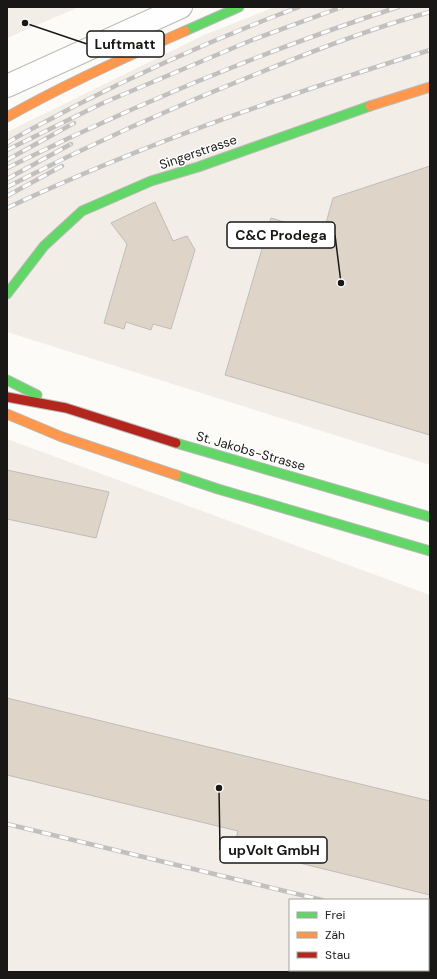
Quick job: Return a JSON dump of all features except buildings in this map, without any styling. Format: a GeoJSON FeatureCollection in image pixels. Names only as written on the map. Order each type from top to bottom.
{"type":"FeatureCollection","features":[{"type":"Feature","properties":{"kind":"main road"},"geometry":{"type":"LineString","coordinates":[[7,117],[44,96],[121,59],[239,7]]}},
{"type":"Feature","properties":{"kind":"main road","name":"Singerstrasse"},"geometry":{"type":"LineString","coordinates":[[7,294],[44,246],[82,211],[151,181],[198,167],[359,109],[430,87]]}},
{"type":"Feature","properties":{"kind":"main road","name":"St. Jakobs-Strasse"},"geometry":{"type":"LineString","coordinates":[[7,380],[66,408],[150,436],[430,517]]}},
{"type":"Feature","properties":{"kind":"main road","name":"St. Jakobs-Strasse"},"geometry":{"type":"LineString","coordinates":[[7,397],[66,408]]}},
{"type":"Feature","properties":{"kind":"main road"},"geometry":{"type":"LineString","coordinates":[[7,414],[62,437],[218,489],[430,550]]}},
{"type":"Feature","properties":{"kind":"street"},"geometry":{"type":"LineString","coordinates":[[7,86],[181,7]]}},
{"type":"Feature","properties":{"kind":"shaded area"},"geometry":{"type":"Polygon","coordinates":[[[7,7],[79,7],[7,38],[7,7]]]}},
{"type":"Feature","properties":{"kind":"shaded area"},"geometry":{"type":"Polygon","coordinates":[[[275,7],[430,7],[430,465],[7,332],[7,132],[204,35],[275,7]]]}},
{"type":"Feature","properties":{"kind":"shaded area"},"geometry":{"type":"Polygon","coordinates":[[[7,439],[430,595],[430,972],[7,972],[7,439]]]}},
{"type":"Feature","properties":{"kind":"railway"},"geometry":{"type":"LineString","coordinates":[[7,143],[71,108],[127,80],[212,42],[299,7]]}},
{"type":"Feature","properties":{"kind":"railway"},"geometry":{"type":"LineString","coordinates":[[7,150],[103,103],[252,40],[342,7]]}},
{"type":"Feature","properties":{"kind":"railway"},"geometry":{"type":"LineString","coordinates":[[7,168],[103,122],[200,80],[298,42],[398,7]]}},
{"type":"Feature","properties":{"kind":"railway"},"geometry":{"type":"LineString","coordinates":[[7,187],[100,141],[227,86],[344,40],[430,12]]}},
{"type":"Feature","properties":{"kind":"railway"},"geometry":{"type":"LineString","coordinates":[[7,208],[110,163],[216,122],[322,85],[430,50]]}},
{"type":"Feature","properties":{"kind":"railway"},"geometry":{"type":"LineString","coordinates":[[7,160],[74,123]]}},
{"type":"Feature","properties":{"kind":"railway"},"geometry":{"type":"LineString","coordinates":[[7,179],[71,144]]}},
{"type":"Feature","properties":{"kind":"railway"},"geometry":{"type":"LineString","coordinates":[[7,196],[62,166]]}},
{"type":"Feature","properties":{"kind":"railway"},"geometry":{"type":"LineString","coordinates":[[7,824],[318,899]]}},
{"type":"Feature","properties":{"kind":"traffic: fast"},"geometry":{"type":"LineString","coordinates":[[185,31],[239,7]]}},
{"type":"Feature","properties":{"kind":"traffic: fast"},"geometry":{"type":"LineString","coordinates":[[7,294],[44,246],[82,211],[151,181],[198,167],[370,106]]}},
{"type":"Feature","properties":{"kind":"traffic: fast"},"geometry":{"type":"LineString","coordinates":[[7,380],[37,395]]}},
{"type":"Feature","properties":{"kind":"traffic: fast"},"geometry":{"type":"LineString","coordinates":[[176,443],[430,517]]}},
{"type":"Feature","properties":{"kind":"traffic: fast"},"geometry":{"type":"LineString","coordinates":[[176,475],[218,489],[430,551]]}},
{"type":"Feature","properties":{"kind":"traffic: slow"},"geometry":{"type":"LineString","coordinates":[[7,117],[95,71],[185,31]]}},
{"type":"Feature","properties":{"kind":"traffic: slow"},"geometry":{"type":"LineString","coordinates":[[370,106],[430,87]]}},
{"type":"Feature","properties":{"kind":"traffic: slow"},"geometry":{"type":"LineString","coordinates":[[7,414],[62,437],[176,475]]}},
{"type":"Feature","properties":{"kind":"traffic: jam"},"geometry":{"type":"LineString","coordinates":[[7,397],[66,408],[176,443]]}},
{"type":"Feature","properties":{"kind":"place","name":"Luftmatt"},"geometry":{"type":"Point","coordinates":[25,23]}},
{"type":"Feature","properties":{"kind":"place","name":"C&C Prodega"},"geometry":{"type":"Point","coordinates":[341,283]}},
{"type":"Feature","properties":{"kind":"place","name":"upVolt GmbH"},"geometry":{"type":"Point","coordinates":[219,788]}}]}
